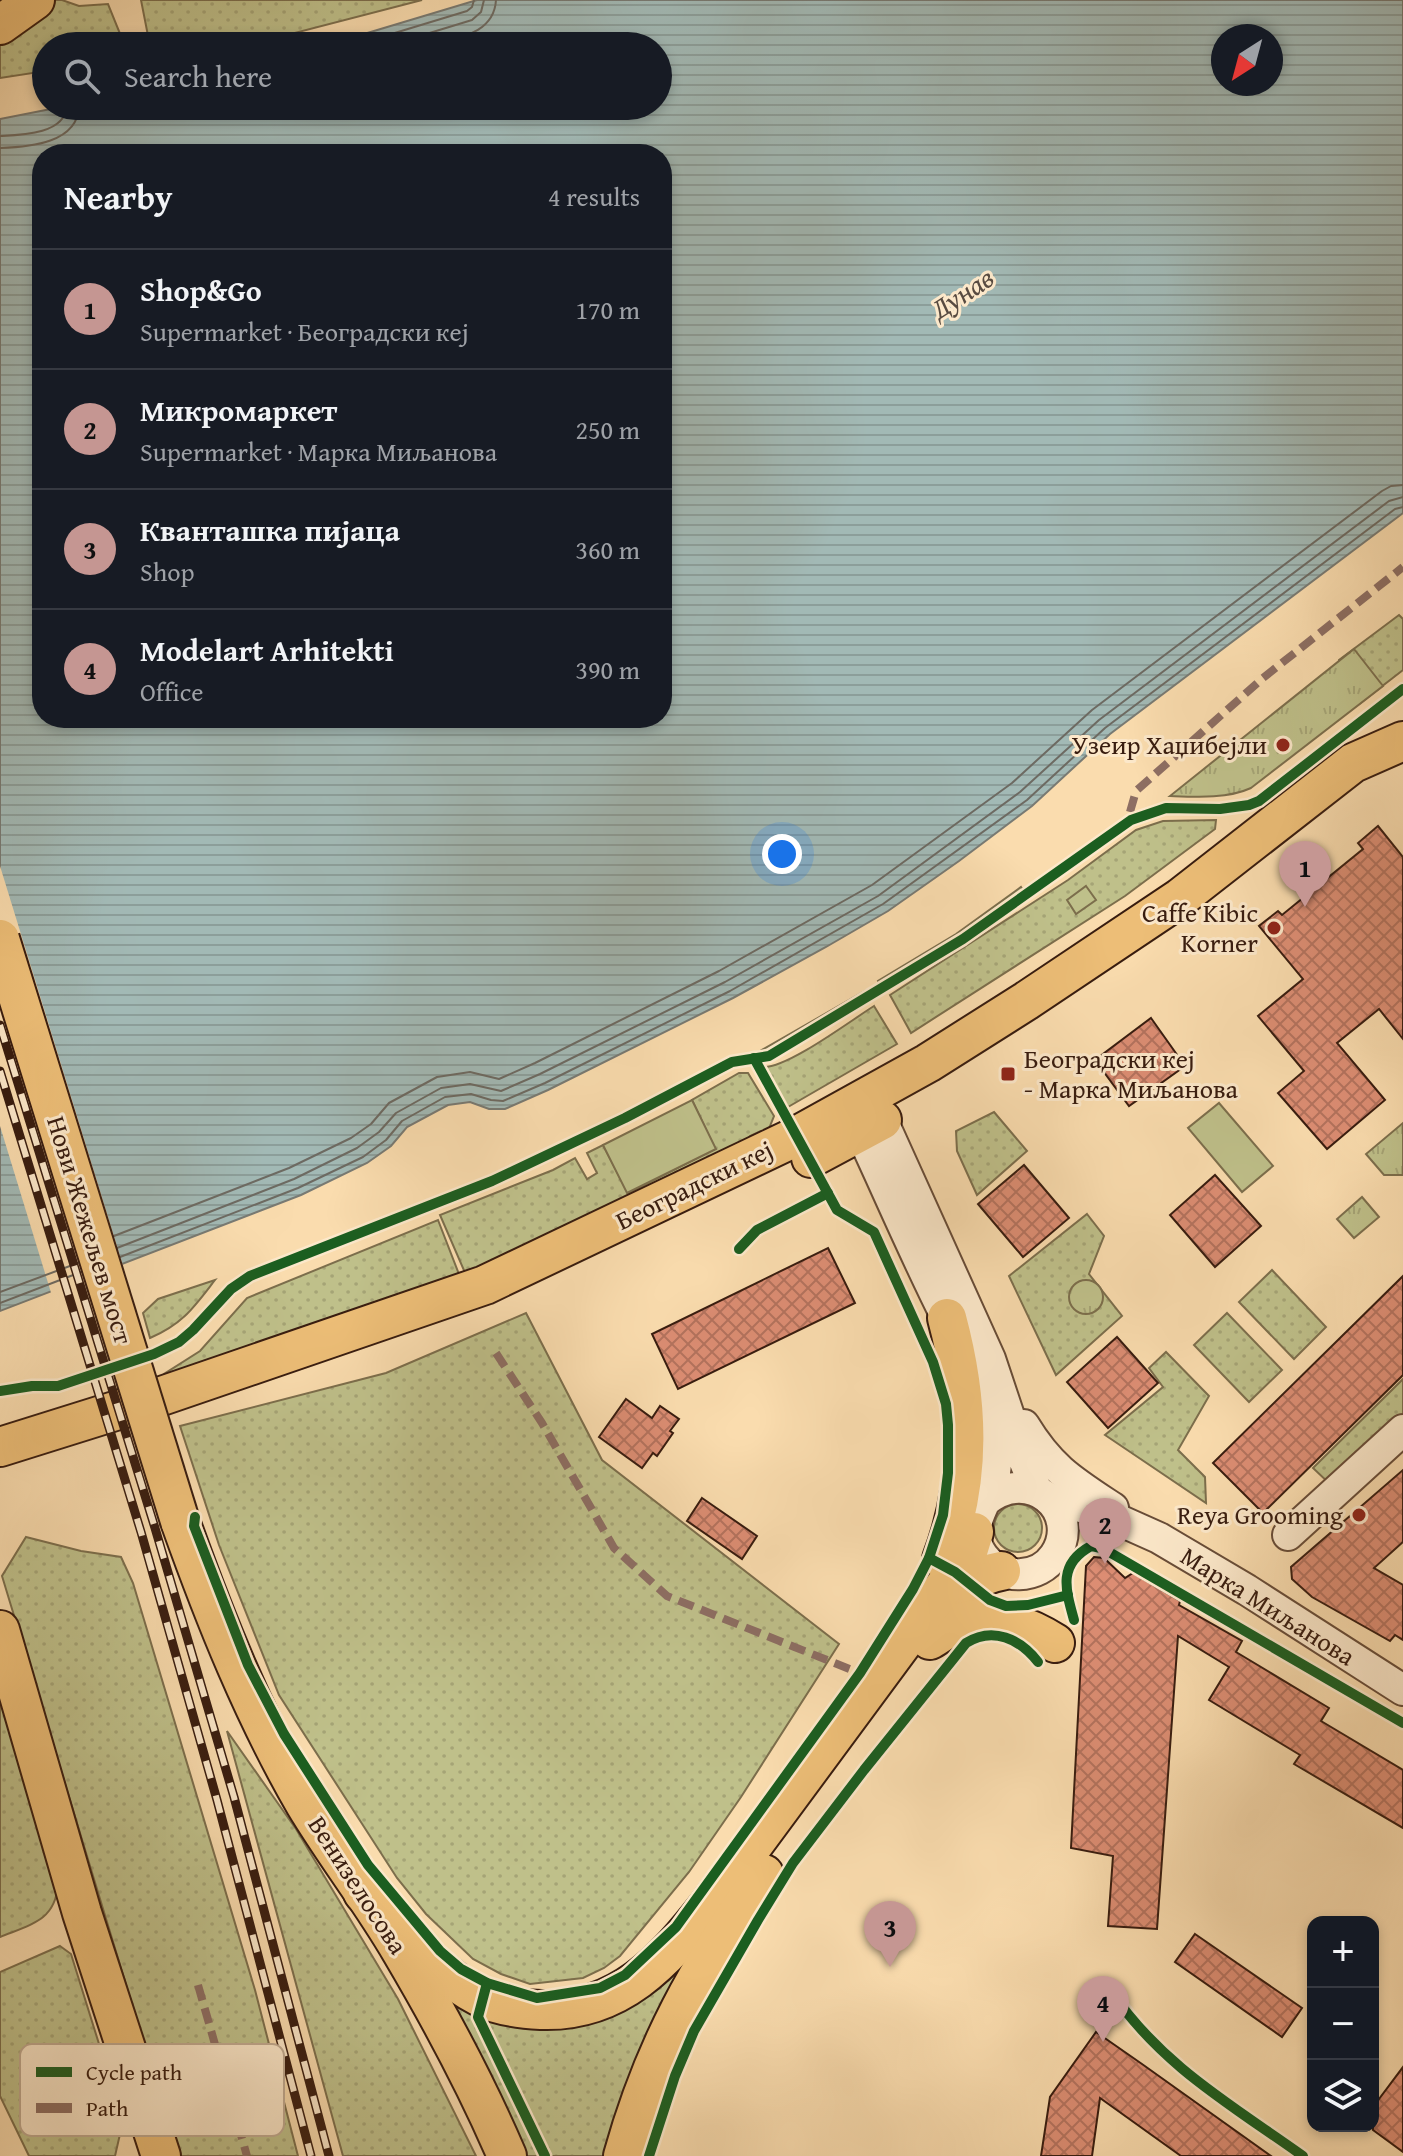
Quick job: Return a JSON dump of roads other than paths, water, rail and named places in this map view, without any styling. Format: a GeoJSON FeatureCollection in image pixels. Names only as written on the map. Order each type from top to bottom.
{"type":"FeatureCollection","features":[{"type":"Feature","properties":{"kind":"main road","name":"Београдски кеј"},"geometry":{"type":"LineString","coordinates":[[0,1471],[362,1351],[530,1290],[789,1169],[867,1117],[928,1063],[1126,935],[1249,845],[1353,763],[1403,741]]}},
{"type":"Feature","properties":{"kind":"main road","name":"Нови Жежељев мост"},"geometry":{"type":"LineString","coordinates":[[0,939],[180,1521]]}},
{"type":"Feature","properties":{"kind":"main road","name":"Београдски кеј"},"geometry":{"type":"LineString","coordinates":[[0,1447],[150,1400],[485,1285],[726,1171],[867,1117]]}},
{"type":"Feature","properties":{"kind":"main road"},"geometry":{"type":"LineString","coordinates":[[888,1664],[940,1564],[957,1513],[966,1415],[947,1318]]}},
{"type":"Feature","properties":{"kind":"main road"},"geometry":{"type":"LineString","coordinates":[[363,1893],[441,1970],[482,1998],[523,2009],[565,2011],[598,2002],[627,1988],[677,1946],[888,1664],[961,1564],[979,1517]]}},
{"type":"Feature","properties":{"kind":"main road","name":"Венизелосова"},"geometry":{"type":"LineString","coordinates":[[180,1521],[219,1630],[265,1729],[306,1804],[400,1949],[507,2156]]}},
{"type":"Feature","properties":{"kind":"main road"},"geometry":{"type":"LineString","coordinates":[[623,2156],[658,2051],[697,1974],[743,1903],[928,1641],[976,1579],[1001,1571]]}},
{"type":"Feature","properties":{"kind":"main road"},"geometry":{"type":"LineString","coordinates":[[928,1641],[958,1623],[987,1620],[1020,1624],[1055,1643]]}},
{"type":"Feature","properties":{"kind":"main road"},"geometry":{"type":"LineString","coordinates":[[0,1630],[82,1913],[125,2044]]}},
{"type":"Feature","properties":{"kind":"main road"},"geometry":{"type":"LineString","coordinates":[[482,2104],[488,2156]]}},
{"type":"Feature","properties":{"kind":"main road"},"geometry":{"type":"LineString","coordinates":[[154,2136],[161,2156]]}},
{"type":"Feature","properties":{"kind":"street"},"geometry":{"type":"LineString","coordinates":[[867,1117],[947,1318],[982,1386],[992,1419],[996,1466],[979,1517],[982,1555],[1001,1571],[1026,1574],[1039,1570],[1056,1553],[1061,1543],[1062,1527],[1058,1511],[1043,1495],[1022,1455],[999,1383]]}},
{"type":"Feature","properties":{"kind":"street"},"geometry":{"type":"LineString","coordinates":[[867,1117],[999,1383],[1036,1444],[1070,1480],[1142,1530]]}},
{"type":"Feature","properties":{"kind":"street"},"geometry":{"type":"LineString","coordinates":[[1288,1535],[1403,1430]]}},
{"type":"Feature","properties":{"kind":"street"},"geometry":{"type":"LineString","coordinates":[[979,1517],[995,1493],[1009,1487],[1023,1487],[1043,1495]]}},
{"type":"Feature","properties":{"kind":"street","name":"Марка Миљанова"},"geometry":{"type":"LineString","coordinates":[[1043,1495],[1103,1513],[1142,1530],[1247,1590],[1403,1690]]}},
{"type":"Feature","properties":{"kind":"street"},"geometry":{"type":"LineString","coordinates":[[1061,1543],[1081,1531],[1142,1530]]}},
{"type":"Feature","properties":{"kind":"water","name":"Дунав"},"geometry":{"type":"Polygon","coordinates":[[[477,0],[1403,0],[1403,513],[1110,734],[1032,806],[959,861],[888,911],[826,947],[733,998],[505,1109],[489,1109],[470,1102],[448,1105],[407,1127],[391,1146],[367,1163],[301,1195],[0,1311],[0,119],[32,113],[32,120],[672,120],[672,32],[371,32],[477,0]]]}},
{"type":"Feature","properties":{"kind":"railway"},"geometry":{"type":"LineString","coordinates":[[0,1025],[155,1528],[234,1797],[329,2156]]}},
{"type":"Feature","properties":{"kind":"railway"},"geometry":{"type":"LineString","coordinates":[[0,1071],[141,1532],[217,1800],[281,2044]]}},
{"type":"Feature","properties":{"kind":"railway"},"geometry":{"type":"LineString","coordinates":[[284,2054],[311,2156]]}},
{"type":"Feature","properties":{"kind":"place","name":"Узеир Хаџибејли"},"geometry":{"type":"Point","coordinates":[1283,745]}},
{"type":"Feature","properties":{"kind":"place","name":"Shop&Go"},"geometry":{"type":"Point","coordinates":[1305,907]}},
{"type":"Feature","properties":{"kind":"place","name":"Caffe Kibic Korner"},"geometry":{"type":"Point","coordinates":[1274,928]}},
{"type":"Feature","properties":{"kind":"place","name":"Београдски кеј - Марка Миљанова"},"geometry":{"type":"Point","coordinates":[1008,1074]}},
{"type":"Feature","properties":{"kind":"place","name":"Reya Grooming"},"geometry":{"type":"Point","coordinates":[1359,1515]}},
{"type":"Feature","properties":{"kind":"place","name":"Микромаркет"},"geometry":{"type":"Point","coordinates":[1105,1564]}},
{"type":"Feature","properties":{"kind":"place","name":"Кванташка пијаца"},"geometry":{"type":"Point","coordinates":[890,1967]}},
{"type":"Feature","properties":{"kind":"place","name":"Modelart Arhitekti"},"geometry":{"type":"Point","coordinates":[1103,2042]}}]}
